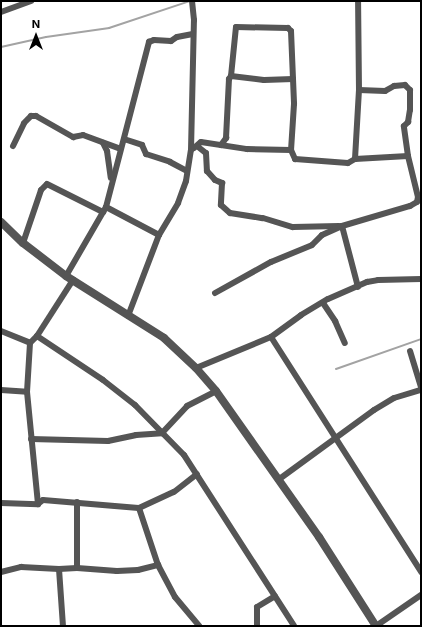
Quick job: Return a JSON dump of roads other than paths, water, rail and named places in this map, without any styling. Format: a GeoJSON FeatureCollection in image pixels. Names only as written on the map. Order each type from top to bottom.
{"type":"FeatureCollection","features":[{"type":"Feature","properties":{"kind":"street"},"geometry":{"type":"LineString","coordinates":[[1,12],[31,1]]}},
{"type":"Feature","properties":{"kind":"street"},"geometry":{"type":"LineString","coordinates":[[128,316],[159,235],[178,203],[186,181],[187,171],[194,148],[194,20],[192,1]]}},
{"type":"Feature","properties":{"kind":"street"},"geometry":{"type":"LineString","coordinates":[[355,159],[359,90],[358,1]]}},
{"type":"Feature","properties":{"kind":"street"},"geometry":{"type":"LineString","coordinates":[[221,145],[226,138],[228,81],[231,76],[236,27],[288,28],[291,30],[293,79],[291,150],[295,159],[348,163],[355,159],[408,156]]}},
{"type":"Feature","properties":{"kind":"street"},"geometry":{"type":"LineString","coordinates":[[38,504],[30,439],[27,392],[30,343],[37,336],[70,278],[104,209],[149,42],[154,40],[172,41],[177,37],[193,34]]}},
{"type":"Feature","properties":{"kind":"street"},"geometry":{"type":"LineString","coordinates":[[231,76],[264,80],[293,79]]}},
{"type":"Feature","properties":{"kind":"street"},"geometry":{"type":"LineString","coordinates":[[215,293],[271,262],[312,244],[322,235],[342,226],[410,206],[417,202],[417,190],[408,156],[404,126],[408,122],[410,110],[411,95],[408,86],[394,86],[385,91],[359,90]]}},
{"type":"Feature","properties":{"kind":"street"},"geometry":{"type":"LineString","coordinates":[[13,146],[24,123],[31,116],[36,116],[73,136],[83,135],[121,149]]}},
{"type":"Feature","properties":{"kind":"street"},"geometry":{"type":"LineString","coordinates":[[124,139],[142,145],[146,154],[170,162],[187,171]]}},
{"type":"Feature","properties":{"kind":"street"},"geometry":{"type":"LineString","coordinates":[[194,148],[201,142],[247,149],[291,150]]}},
{"type":"Feature","properties":{"kind":"street"},"geometry":{"type":"LineString","coordinates":[[103,143],[107,151],[112,182]]}},
{"type":"Feature","properties":{"kind":"street"},"geometry":{"type":"LineString","coordinates":[[194,148],[206,153],[207,171],[215,180],[222,183],[221,205],[230,213],[263,218],[293,226],[342,226]]}},
{"type":"Feature","properties":{"kind":"street"},"geometry":{"type":"LineString","coordinates":[[23,243],[41,190],[48,184],[159,235]]}},
{"type":"Feature","properties":{"kind":"street"},"geometry":{"type":"LineString","coordinates":[[1,222],[23,243],[70,278],[164,338],[196,368],[216,391],[319,537],[376,626],[421,595]]}},
{"type":"Feature","properties":{"kind":"street"},"geometry":{"type":"LineString","coordinates":[[342,226],[358,287]]}},
{"type":"Feature","properties":{"kind":"street"},"geometry":{"type":"LineString","coordinates":[[196,368],[271,337],[301,315],[367,282],[378,280],[421,279]]}},
{"type":"Feature","properties":{"kind":"street"},"geometry":{"type":"LineString","coordinates":[[323,303],[335,321],[345,343]]}},
{"type":"Feature","properties":{"kind":"street"},"geometry":{"type":"LineString","coordinates":[[1,331],[30,343]]}},
{"type":"Feature","properties":{"kind":"street"},"geometry":{"type":"LineString","coordinates":[[37,336],[103,380],[135,404],[184,455],[294,626]]}},
{"type":"Feature","properties":{"kind":"street"},"geometry":{"type":"LineString","coordinates":[[271,337],[421,572]]}},
{"type":"Feature","properties":{"kind":"street"},"geometry":{"type":"LineString","coordinates":[[278,480],[374,410],[394,398],[421,389],[410,350]]}},
{"type":"Feature","properties":{"kind":"street"},"geometry":{"type":"LineString","coordinates":[[1,390],[27,392]]}},
{"type":"Feature","properties":{"kind":"street"},"geometry":{"type":"LineString","coordinates":[[30,439],[108,441],[136,435],[162,433],[187,406],[216,391]]}},
{"type":"Feature","properties":{"kind":"street"},"geometry":{"type":"LineString","coordinates":[[1,503],[38,504],[43,500],[139,508],[174,492],[197,474]]}},
{"type":"Feature","properties":{"kind":"street"},"geometry":{"type":"LineString","coordinates":[[77,502],[77,568]]}},
{"type":"Feature","properties":{"kind":"street"},"geometry":{"type":"LineString","coordinates":[[139,508],[158,565],[175,597],[198,626]]}},
{"type":"Feature","properties":{"kind":"street"},"geometry":{"type":"LineString","coordinates":[[1,572],[21,566],[60,569],[77,568],[117,572],[138,570],[158,565]]}},
{"type":"Feature","properties":{"kind":"street"},"geometry":{"type":"LineString","coordinates":[[60,569],[63,626]]}},
{"type":"Feature","properties":{"kind":"street"},"geometry":{"type":"LineString","coordinates":[[257,626],[257,607],[275,596]]}},
{"type":"Feature","properties":{"kind":"waterway"},"geometry":{"type":"LineString","coordinates":[[1,47],[46,37],[109,28],[190,1]]}},
{"type":"Feature","properties":{"kind":"waterway"},"geometry":{"type":"LineString","coordinates":[[336,369],[421,339]]}}]}
